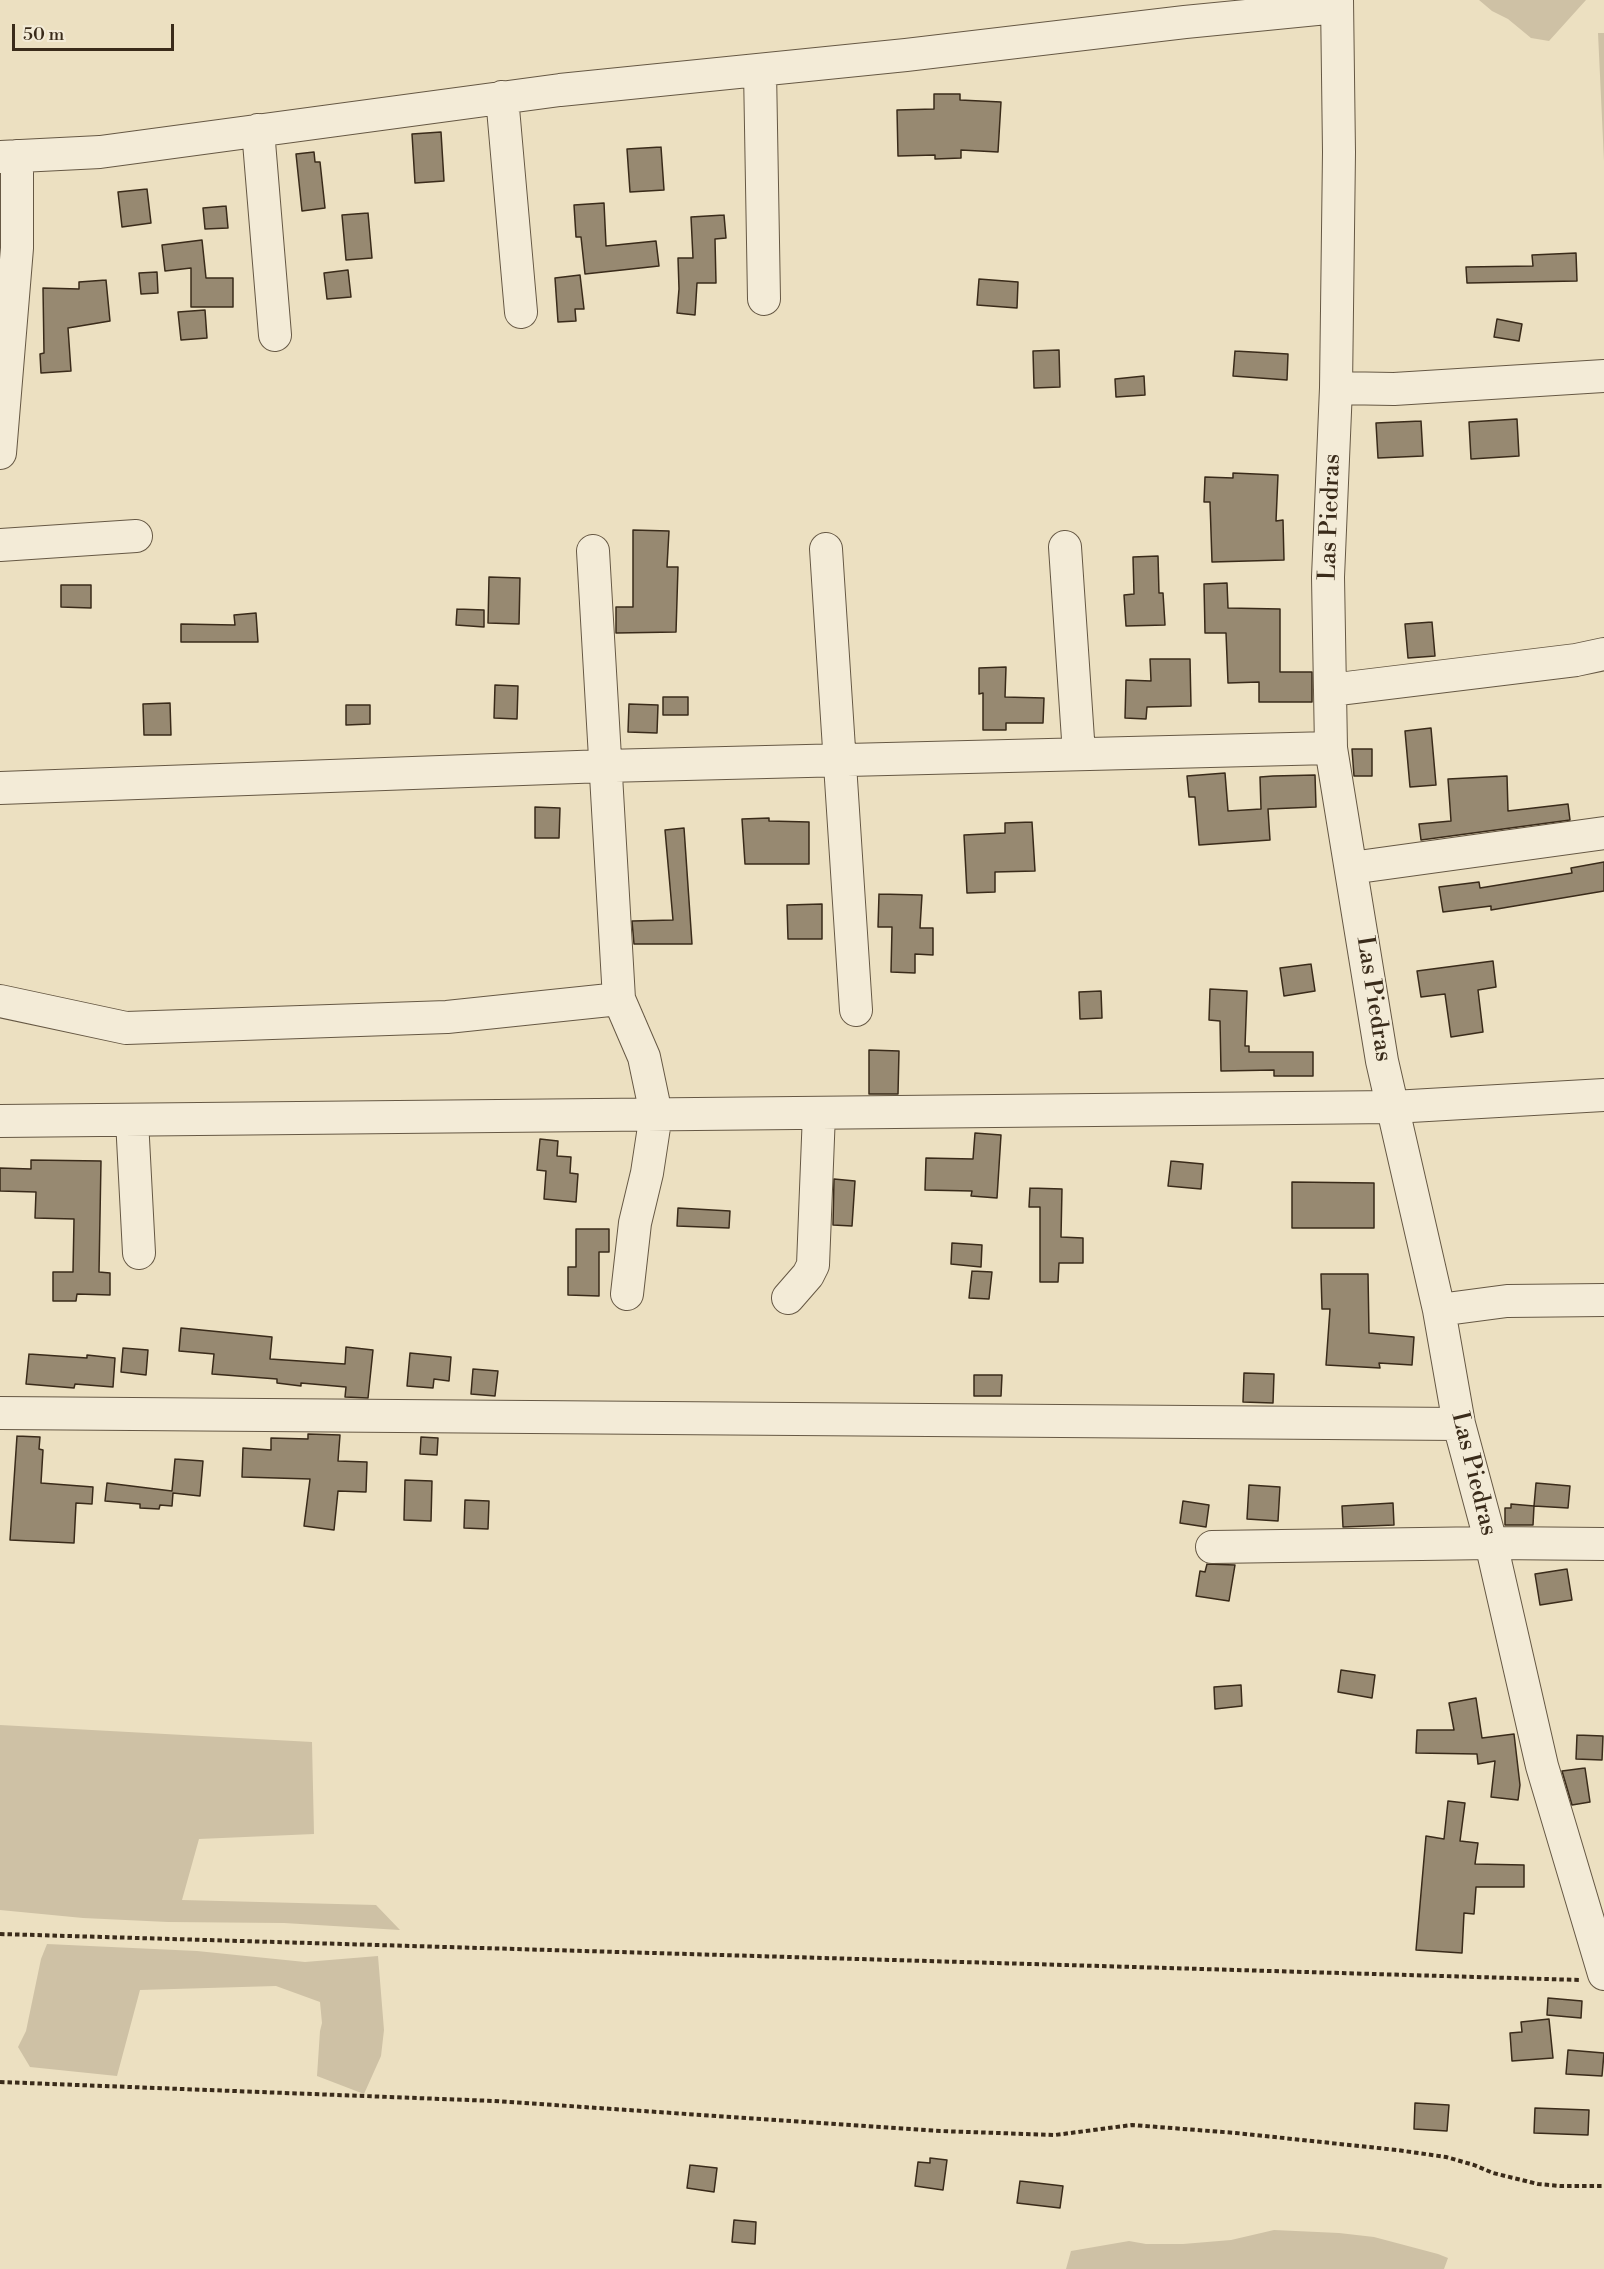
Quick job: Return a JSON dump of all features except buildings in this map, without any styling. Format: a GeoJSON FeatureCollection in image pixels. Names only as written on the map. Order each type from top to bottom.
{"type":"FeatureCollection","features":[{"type":"Feature","properties":{"kind":"street"},"geometry":{"type":"LineString","coordinates":[[0,453],[17,248],[8,157],[100,152],[560,90],[760,70],[1337,3]]}},
{"type":"Feature","properties":{"kind":"street","name":"Las Piedras"},"geometry":{"type":"LineString","coordinates":[[1337,3],[1339,152],[1336,388],[1328,577],[1331,748],[1382,1061],[1439,1310],[1459,1424],[1491,1543],[1592,1977]]}},
{"type":"Feature","properties":{"kind":"street"},"geometry":{"type":"LineString","coordinates":[[760,70],[764,299]]}},
{"type":"Feature","properties":{"kind":"street"},"geometry":{"type":"LineString","coordinates":[[502,98],[521,312]]}},
{"type":"Feature","properties":{"kind":"street"},"geometry":{"type":"LineString","coordinates":[[258,130],[275,334]]}},
{"type":"Feature","properties":{"kind":"street"},"geometry":{"type":"LineString","coordinates":[[1336,388],[1394,388],[1604,376]]}},
{"type":"Feature","properties":{"kind":"street"},"geometry":{"type":"LineString","coordinates":[[0,545],[136,536]]}},
{"type":"Feature","properties":{"kind":"street"},"geometry":{"type":"LineString","coordinates":[[1065,548],[1079,754]]}},
{"type":"Feature","properties":{"kind":"street"},"geometry":{"type":"LineString","coordinates":[[826,549],[856,1010]]}},
{"type":"Feature","properties":{"kind":"street"},"geometry":{"type":"LineString","coordinates":[[593,551],[620,999],[644,1057],[656,1114],[647,1173],[635,1223],[627,1294]]}},
{"type":"Feature","properties":{"kind":"street"},"geometry":{"type":"LineString","coordinates":[[1330,690],[1576,660],[1604,654]]}},
{"type":"Feature","properties":{"kind":"street"},"geometry":{"type":"LineString","coordinates":[[0,788],[605,765],[1331,748]]}},
{"type":"Feature","properties":{"kind":"street"},"geometry":{"type":"LineString","coordinates":[[1351,868],[1604,833]]}},
{"type":"Feature","properties":{"kind":"street"},"geometry":{"type":"LineString","coordinates":[[0,1001],[126,1028],[447,1017],[620,999]]}},
{"type":"Feature","properties":{"kind":"street"},"geometry":{"type":"LineString","coordinates":[[0,1121],[1393,1107],[1604,1095]]}},
{"type":"Feature","properties":{"kind":"street"},"geometry":{"type":"LineString","coordinates":[[788,1298],[813,1265],[819,1113]]}},
{"type":"Feature","properties":{"kind":"street"},"geometry":{"type":"LineString","coordinates":[[132,1120],[140,1253]]}},
{"type":"Feature","properties":{"kind":"street"},"geometry":{"type":"LineString","coordinates":[[1439,1310],[1507,1301],[1604,1300]]}},
{"type":"Feature","properties":{"kind":"street"},"geometry":{"type":"LineString","coordinates":[[0,1413],[1459,1424]]}},
{"type":"Feature","properties":{"kind":"street"},"geometry":{"type":"LineString","coordinates":[[1212,1547],[1491,1543],[1604,1544]]}},
{"type":"Feature","properties":{"kind":"path"},"geometry":{"type":"LineString","coordinates":[[0,1934],[1592,1977]]}},
{"type":"Feature","properties":{"kind":"path"},"geometry":{"type":"LineString","coordinates":[[0,2082],[494,2101],[940,2131],[1055,2135],[1132,2126],[1236,2133],[1397,2150],[1446,2157],[1503,2176],[1538,2184],[1604,2186]]}},
{"type":"Feature","properties":{"kind":"shaded area"},"geometry":{"type":"Polygon","coordinates":[[[1479,0],[1586,0],[1549,41],[1531,38],[1479,0]]]}},
{"type":"Feature","properties":{"kind":"shaded area"},"geometry":{"type":"Polygon","coordinates":[[[1598,33],[1604,33],[1604,161],[1598,33]]]}},
{"type":"Feature","properties":{"kind":"shaded area"},"geometry":{"type":"Polygon","coordinates":[[[0,1725],[312,1742],[314,1834],[199,1839],[182,1900],[376,1905],[400,1930],[284,1923],[168,1922],[83,1918],[0,1910],[0,1725]]]}},
{"type":"Feature","properties":{"kind":"shaded area"},"geometry":{"type":"Polygon","coordinates":[[[47,1944],[197,1951],[305,1962],[378,1956],[384,2030],[381,2056],[364,2094],[317,2076],[322,2023],[320,2002],[276,1986],[140,1990],[117,2076],[30,2067],[18,2047],[26,2031],[41,1959],[47,1944]]]}},
{"type":"Feature","properties":{"kind":"shaded area"},"geometry":{"type":"Polygon","coordinates":[[[1274,2230],[1374,2237],[1448,2258],[1444,2269],[1066,2269],[1071,2251],[1129,2241],[1146,2244],[1183,2244],[1231,2240],[1274,2230]]]}}]}
